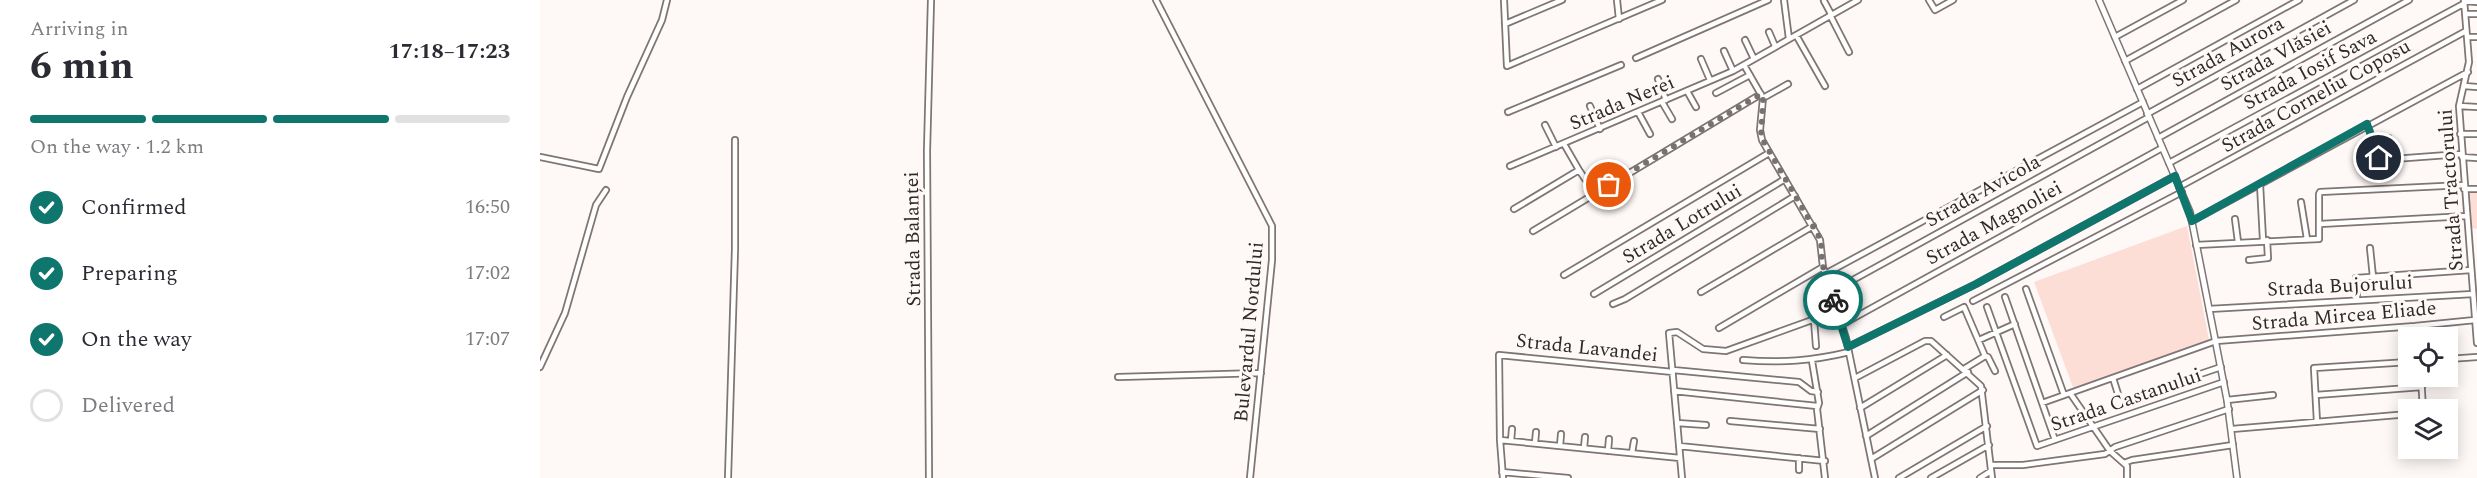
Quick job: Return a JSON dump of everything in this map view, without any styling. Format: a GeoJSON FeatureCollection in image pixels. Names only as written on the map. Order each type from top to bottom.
{"type":"FeatureCollection","features":[{"type":"Feature","properties":{"kind":"street"},"geometry":{"type":"LineString","coordinates":[[540,157],[599,168],[627,97],[662,20],[667,0]]}},
{"type":"Feature","properties":{"kind":"street","name":"Strada Balanței"},"geometry":{"type":"LineString","coordinates":[[929,478],[927,151],[931,0]]}},
{"type":"Feature","properties":{"kind":"street","name":"Bulevardul Nordului"},"geometry":{"type":"LineString","coordinates":[[1156,0],[1272,226],[1272,260],[1250,478]]}},
{"type":"Feature","properties":{"kind":"street"},"geometry":{"type":"LineString","coordinates":[[1504,0],[1507,66],[1662,0]]}},
{"type":"Feature","properties":{"kind":"street"},"geometry":{"type":"LineString","coordinates":[[1505,24],[1562,0]]}},
{"type":"Feature","properties":{"kind":"street"},"geometry":{"type":"LineString","coordinates":[[1617,0],[1619,19]]}},
{"type":"Feature","properties":{"kind":"street"},"geometry":{"type":"LineString","coordinates":[[1636,58],[1768,0]]}},
{"type":"Feature","properties":{"kind":"street"},"geometry":{"type":"LineString","coordinates":[[1784,0],[1789,39]]}},
{"type":"Feature","properties":{"kind":"street","name":"Strada Nerei"},"geometry":{"type":"LineString","coordinates":[[1510,166],[1733,71],[1858,0]]}},
{"type":"Feature","properties":{"kind":"street"},"geometry":{"type":"LineString","coordinates":[[1929,0],[1935,10],[1953,0]]}},
{"type":"Feature","properties":{"kind":"street"},"geometry":{"type":"LineString","coordinates":[[2099,0],[2192,221],[2228,400],[2237,478]]}},
{"type":"Feature","properties":{"kind":"street"},"geometry":{"type":"LineString","coordinates":[[2115,37],[2183,0]]}},
{"type":"Feature","properties":{"kind":"street"},"geometry":{"type":"LineString","coordinates":[[2126,61],[2236,0]]}},
{"type":"Feature","properties":{"kind":"street"},"geometry":{"type":"LineString","coordinates":[[2137,89],[2300,0]]}},
{"type":"Feature","properties":{"kind":"street","name":"Strada Aurora"},"geometry":{"type":"LineString","coordinates":[[2148,115],[2354,0]]}},
{"type":"Feature","properties":{"kind":"street","name":"Strada Vlăsiei"},"geometry":{"type":"LineString","coordinates":[[2158,138],[2409,0]]}},
{"type":"Feature","properties":{"kind":"street"},"geometry":{"type":"LineString","coordinates":[[1824,1],[1849,52]]}},
{"type":"Feature","properties":{"kind":"street"},"geometry":{"type":"LineString","coordinates":[[2464,2],[2477,2]]}},
{"type":"Feature","properties":{"kind":"street","name":"Strada Tractorului"},"geometry":{"type":"LineString","coordinates":[[2464,2],[2469,62],[2459,106],[2460,134],[2476,307],[2477,343]]}},
{"type":"Feature","properties":{"kind":"street","name":"Strada Iosif Sava"},"geometry":{"type":"LineString","coordinates":[[2169,163],[2464,2]]}},
{"type":"Feature","properties":{"kind":"street"},"geometry":{"type":"LineString","coordinates":[[2465,14],[2477,14]]}},
{"type":"Feature","properties":{"kind":"street"},"geometry":{"type":"LineString","coordinates":[[1769,32],[1775,46]]}},
{"type":"Feature","properties":{"kind":"street"},"geometry":{"type":"LineString","coordinates":[[2467,34],[2477,37]]}},
{"type":"Feature","properties":{"kind":"street","name":"Strada Corneliu Coposu"},"geometry":{"type":"LineString","coordinates":[[1973,301],[2467,34]]}},
{"type":"Feature","properties":{"kind":"street"},"geometry":{"type":"LineString","coordinates":[[1796,35],[1825,86]]}},
{"type":"Feature","properties":{"kind":"street"},"geometry":{"type":"LineString","coordinates":[[1745,39],[1754,59]]}},
{"type":"Feature","properties":{"kind":"street"},"geometry":{"type":"LineString","coordinates":[[1724,51],[1733,71]]}},
{"type":"Feature","properties":{"kind":"street"},"geometry":{"type":"LineString","coordinates":[[1701,59],[1710,80]]}},
{"type":"Feature","properties":{"kind":"street"},"geometry":{"type":"LineString","coordinates":[[2469,62],[2477,62]]}},
{"type":"Feature","properties":{"kind":"street"},"geometry":{"type":"LineString","coordinates":[[1744,64],[1762,96],[1760,134],[1821,242],[1823,267],[1849,350],[1875,478]]}},
{"type":"Feature","properties":{"kind":"street"},"geometry":{"type":"LineString","coordinates":[[1508,112],[1621,65]]}},
{"type":"Feature","properties":{"kind":"street"},"geometry":{"type":"LineString","coordinates":[[2192,221],[2367,124],[2468,72]]}},
{"type":"Feature","properties":{"kind":"street"},"geometry":{"type":"LineString","coordinates":[[1716,93],[1750,75]]}},
{"type":"Feature","properties":{"kind":"street"},"geometry":{"type":"LineString","coordinates":[[1658,79],[1672,119]]}},
{"type":"Feature","properties":{"kind":"street"},"geometry":{"type":"LineString","coordinates":[[1533,231],[1762,96],[1788,84]]}},
{"type":"Feature","properties":{"kind":"street"},"geometry":{"type":"LineString","coordinates":[[2464,86],[2477,87]]}},
{"type":"Feature","properties":{"kind":"street"},"geometry":{"type":"LineString","coordinates":[[1687,91],[1696,107]]}},
{"type":"Feature","properties":{"kind":"street"},"geometry":{"type":"LineString","coordinates":[[1825,274],[2143,102]]}},
{"type":"Feature","properties":{"kind":"street"},"geometry":{"type":"LineString","coordinates":[[1590,106],[1600,129]]}},
{"type":"Feature","properties":{"kind":"street"},"geometry":{"type":"LineString","coordinates":[[2459,106],[2477,106]]}},
{"type":"Feature","properties":{"kind":"street"},"geometry":{"type":"LineString","coordinates":[[1638,112],[1650,134]]}},
{"type":"Feature","properties":{"kind":"street","name":"Strada Avicola"},"geometry":{"type":"LineString","coordinates":[[1831,292],[2148,115]]}},
{"type":"Feature","properties":{"kind":"street"},"geometry":{"type":"LineString","coordinates":[[2367,124],[2380,160],[2462,156],[2477,158]]}},
{"type":"Feature","properties":{"kind":"street"},"geometry":{"type":"LineString","coordinates":[[1545,125],[1556,147]]}},
{"type":"Feature","properties":{"kind":"street"},"geometry":{"type":"LineString","coordinates":[[2460,134],[2477,135]]}},
{"type":"Feature","properties":{"kind":"street"},"geometry":{"type":"LineString","coordinates":[[2373,143],[2389,138]]}},
{"type":"Feature","properties":{"kind":"street"},"geometry":{"type":"LineString","coordinates":[[728,478],[735,249],[735,140]]}},
{"type":"Feature","properties":{"kind":"street"},"geometry":{"type":"LineString","coordinates":[[1564,144],[1585,179]]}},
{"type":"Feature","properties":{"kind":"street","name":"Strada Magnoliei"},"geometry":{"type":"LineString","coordinates":[[1841,325],[2162,148]]}},
{"type":"Feature","properties":{"kind":"street"},"geometry":{"type":"LineString","coordinates":[[1564,275],[1769,153]]}},
{"type":"Feature","properties":{"kind":"street"},"geometry":{"type":"LineString","coordinates":[[1514,209],[1579,170]]}},
{"type":"Feature","properties":{"kind":"street"},"geometry":{"type":"LineString","coordinates":[[1743,360],[1770,363],[1812,361],[1849,350],[2175,176]]}},
{"type":"Feature","properties":{"kind":"street","name":"Strada Lotrului"},"geometry":{"type":"LineString","coordinates":[[1594,294],[1785,179]]}},
{"type":"Feature","properties":{"kind":"street"},"geometry":{"type":"LineString","coordinates":[[2248,260],[2268,258],[2260,184]]}},
{"type":"Feature","properties":{"kind":"street"},"geometry":{"type":"LineString","coordinates":[[2196,245],[2320,238],[2319,193],[2464,187],[2477,189]]}},
{"type":"Feature","properties":{"kind":"street"},"geometry":{"type":"LineString","coordinates":[[540,367],[565,313],[596,205],[606,190]]}},
{"type":"Feature","properties":{"kind":"street"},"geometry":{"type":"LineString","coordinates":[[1613,304],[1625,299],[1795,196]]}},
{"type":"Feature","properties":{"kind":"street"},"geometry":{"type":"LineString","coordinates":[[2301,202],[2307,238]]}},
{"type":"Feature","properties":{"kind":"street"},"geometry":{"type":"LineString","coordinates":[[2320,224],[2467,216]]}},
{"type":"Feature","properties":{"kind":"street"},"geometry":{"type":"LineString","coordinates":[[2235,219],[2238,242]]}},
{"type":"Feature","properties":{"kind":"street"},"geometry":{"type":"LineString","coordinates":[[1701,292],[1813,226]]}},
{"type":"Feature","properties":{"kind":"street"},"geometry":{"type":"LineString","coordinates":[[2469,242],[2477,242]]}},
{"type":"Feature","properties":{"kind":"street"},"geometry":{"type":"LineString","coordinates":[[2370,248],[2373,276]]}},
{"type":"Feature","properties":{"kind":"street"},"geometry":{"type":"LineString","coordinates":[[2025,258],[2032,271]]}},
{"type":"Feature","properties":{"kind":"street"},"geometry":{"type":"LineString","coordinates":[[1719,328],[1823,267]]}},
{"type":"Feature","properties":{"kind":"street"},"geometry":{"type":"LineString","coordinates":[[2357,299],[2355,278],[2473,274]]}},
{"type":"Feature","properties":{"kind":"street"},"geometry":{"type":"LineString","coordinates":[[2025,289],[2064,395]]}},
{"type":"Feature","properties":{"kind":"street","name":"Strada Bujorului"},"geometry":{"type":"LineString","coordinates":[[2209,309],[2473,294]]}},
{"type":"Feature","properties":{"kind":"street"},"geometry":{"type":"LineString","coordinates":[[2005,297],[2055,440]]}},
{"type":"Feature","properties":{"kind":"street"},"geometry":{"type":"LineString","coordinates":[[1944,317],[1964,307],[1985,356],[1988,357],[1995,371]]}},
{"type":"Feature","properties":{"kind":"street"},"geometry":{"type":"LineString","coordinates":[[1987,307],[1996,332]]}},
{"type":"Feature","properties":{"kind":"street"},"geometry":{"type":"LineString","coordinates":[[1682,478],[1670,332],[1677,332],[1703,349],[1726,351],[1837,311]]}},
{"type":"Feature","properties":{"kind":"street"},"geometry":{"type":"LineString","coordinates":[[1814,320],[1816,346]]}},
{"type":"Feature","properties":{"kind":"street","name":"Strada Mircea Eliade"},"geometry":{"type":"LineString","coordinates":[[2042,403],[2216,341],[2475,320]]}},
{"type":"Feature","properties":{"kind":"street"},"geometry":{"type":"LineString","coordinates":[[1978,340],[2015,324]]}},
{"type":"Feature","properties":{"kind":"street","name":"Strada Castanului"},"geometry":{"type":"LineString","coordinates":[[1996,332],[2037,446],[2224,381]]}},
{"type":"Feature","properties":{"kind":"street"},"geometry":{"type":"LineString","coordinates":[[1855,378],[1928,340],[1979,382],[1983,390],[1992,478]]}},
{"type":"Feature","properties":{"kind":"street","name":"Strada Lavandei"},"geometry":{"type":"LineString","coordinates":[[1500,440],[1499,355],[1799,382],[1811,391],[1818,392]]}},
{"type":"Feature","properties":{"kind":"street"},"geometry":{"type":"LineString","coordinates":[[1860,408],[1947,356]]}},
{"type":"Feature","properties":{"kind":"street"},"geometry":{"type":"LineString","coordinates":[[1866,436],[1966,371],[1985,356]]}},
{"type":"Feature","properties":{"kind":"street"},"geometry":{"type":"LineString","coordinates":[[2458,358],[2477,357]]}},
{"type":"Feature","properties":{"kind":"street"},"geometry":{"type":"LineString","coordinates":[[1812,361],[1818,392],[1825,478]]}},
{"type":"Feature","properties":{"kind":"street"},"geometry":{"type":"LineString","coordinates":[[2318,422],[2314,368],[2398,363]]}},
{"type":"Feature","properties":{"kind":"street"},"geometry":{"type":"LineString","coordinates":[[2156,389],[2221,367]]}},
{"type":"Feature","properties":{"kind":"street"},"geometry":{"type":"LineString","coordinates":[[1118,377],[1261,373]]}},
{"type":"Feature","properties":{"kind":"street"},"geometry":{"type":"LineString","coordinates":[[2113,378],[2118,394]]}},
{"type":"Feature","properties":{"kind":"street"},"geometry":{"type":"LineString","coordinates":[[2316,394],[2422,387],[2423,399]]}},
{"type":"Feature","properties":{"kind":"street"},"geometry":{"type":"LineString","coordinates":[[1871,459],[1983,390]]}},
{"type":"Feature","properties":{"kind":"street"},"geometry":{"type":"LineString","coordinates":[[1674,392],[1818,406]]}},
{"type":"Feature","properties":{"kind":"street"},"geometry":{"type":"LineString","coordinates":[[2070,393],[2110,451],[2124,463],[2127,468],[2127,478]]}},
{"type":"Feature","properties":{"kind":"street"},"geometry":{"type":"LineString","coordinates":[[2228,400],[2273,395]]}},
{"type":"Feature","properties":{"kind":"street"},"geometry":{"type":"LineString","coordinates":[[1991,465],[2031,465],[2105,454],[2115,447],[2229,409]]}},
{"type":"Feature","properties":{"kind":"street"},"geometry":{"type":"LineString","coordinates":[[2232,429],[2398,415]]}},
{"type":"Feature","properties":{"kind":"street"},"geometry":{"type":"LineString","coordinates":[[1731,421],[1820,429]]}},
{"type":"Feature","properties":{"kind":"street"},"geometry":{"type":"LineString","coordinates":[[1677,423],[1706,425]]}},
{"type":"Feature","properties":{"kind":"street"},"geometry":{"type":"LineString","coordinates":[[1899,478],[1987,426]]}},
{"type":"Feature","properties":{"kind":"street"},"geometry":{"type":"LineString","coordinates":[[1511,441],[1512,429]]}},
{"type":"Feature","properties":{"kind":"street"},"geometry":{"type":"LineString","coordinates":[[1535,443],[1536,432]]}},
{"type":"Feature","properties":{"kind":"street"},"geometry":{"type":"LineString","coordinates":[[1560,446],[1561,434]]}},
{"type":"Feature","properties":{"kind":"street"},"geometry":{"type":"LineString","coordinates":[[1584,448],[1585,436]]}},
{"type":"Feature","properties":{"kind":"street"},"geometry":{"type":"LineString","coordinates":[[1608,451],[1609,439]]}},
{"type":"Feature","properties":{"kind":"street"},"geometry":{"type":"LineString","coordinates":[[1568,478],[1503,475],[1500,440],[1680,458]]}},
{"type":"Feature","properties":{"kind":"street"},"geometry":{"type":"LineString","coordinates":[[1632,453],[1634,441]]}},
{"type":"Feature","properties":{"kind":"street"},"geometry":{"type":"LineString","coordinates":[[1931,478],[1989,445]]}},
{"type":"Feature","properties":{"kind":"street"},"geometry":{"type":"LineString","coordinates":[[2124,463],[2233,445]]}},
{"type":"Feature","properties":{"kind":"street"},"geometry":{"type":"LineString","coordinates":[[1679,446],[1825,461]]}},
{"type":"Feature","properties":{"kind":"street"},"geometry":{"type":"LineString","coordinates":[[1798,470],[1799,458]]}},
{"type":"Feature","properties":{"kind":"street"},"geometry":{"type":"LineString","coordinates":[[1980,478],[1991,471]]}},
{"type":"Feature","properties":{"kind":"shaded area"},"geometry":{"type":"Polygon","coordinates":[[[2468,193],[2477,193],[2477,229],[2471,228],[2468,193]]]}},
{"type":"Feature","properties":{"kind":"shaded area"},"geometry":{"type":"Polygon","coordinates":[[[2187,226],[2209,340],[2074,390],[2034,282],[2187,226]]]}},
{"type":"Feature","properties":{"kind":"way so far"},"geometry":{"type":"LineString","coordinates":[[1609,185],[1761,94],[1763,100],[1761,137],[1821,240],[1821,258],[1833,300]]}},
{"type":"Feature","properties":{"kind":"route"},"geometry":{"type":"LineString","coordinates":[[1833,300],[1848,347],[1976,284],[2175,176],[2192,221],[2367,124],[2379,158]]}}]}
